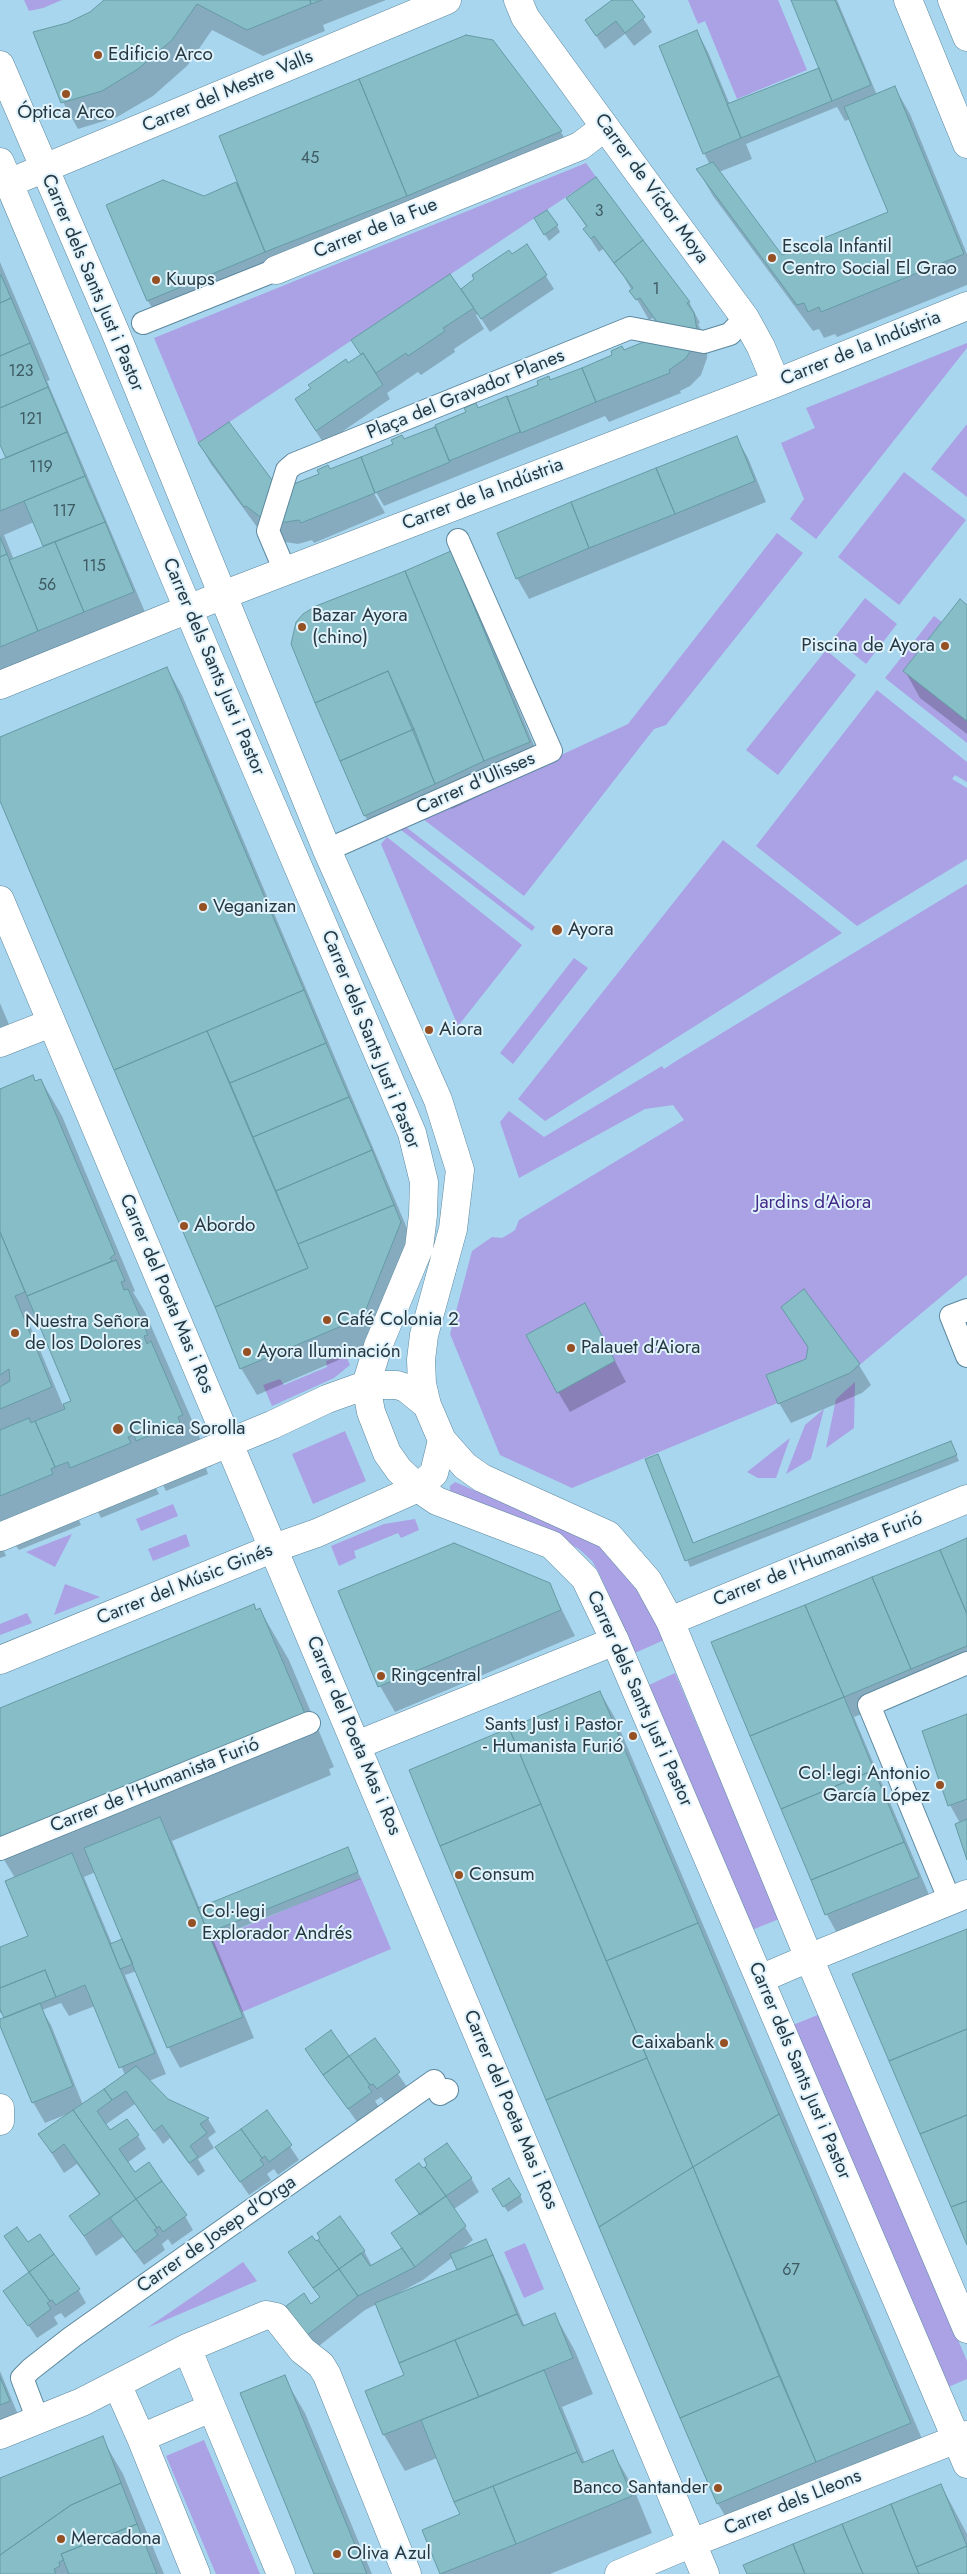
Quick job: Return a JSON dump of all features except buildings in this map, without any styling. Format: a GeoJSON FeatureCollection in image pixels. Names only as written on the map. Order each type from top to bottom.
{"type":"FeatureCollection","features":[{"type":"Feature","properties":{"kind":"street","name":"Carrer del Mestre Valls"},"geometry":{"type":"LineString","coordinates":[[4,172],[43,169],[447,0]]}},
{"type":"Feature","properties":{"kind":"street","name":"Carrer de Víctor Moya"},"geometry":{"type":"LineString","coordinates":[[518,0],[525,17],[746,318],[776,383]]}},
{"type":"Feature","properties":{"kind":"street"},"geometry":{"type":"LineString","coordinates":[[908,0],[967,144]]}},
{"type":"Feature","properties":{"kind":"street"},"geometry":{"type":"LineString","coordinates":[[952,0],[967,37]]}},
{"type":"Feature","properties":{"kind":"street","name":"Carrer dels Sants Just i Pastor"},"geometry":{"type":"LineString","coordinates":[[0,65],[43,169],[114,329],[327,850],[438,1100],[460,1170],[453,1229],[424,1335],[421,1360],[422,1384],[427,1405],[442,1440],[465,1466],[482,1478],[608,1535],[648,1581],[670,1622],[809,1958],[967,2329]]}},
{"type":"Feature","properties":{"kind":"street","name":"Carrer de la Fue"},"geometry":{"type":"LineString","coordinates":[[144,323],[580,146],[604,127]]}},
{"type":"Feature","properties":{"kind":"street","name":"Carrer dels Sants Just i Pastor"},"geometry":{"type":"LineString","coordinates":[[4,172],[188,610],[412,1133],[424,1182],[423,1214],[418,1248],[378,1346],[366,1385],[371,1412],[387,1453],[400,1470],[418,1488],[437,1501],[552,1544],[585,1578],[616,1641],[760,1979],[962,2437],[967,2464]]}},
{"type":"Feature","properties":{"kind":"street","name":"Carrer de la Indústria"},"geometry":{"type":"LineString","coordinates":[[0,685],[223,595],[776,383],[967,306]]}},
{"type":"Feature","properties":{"kind":"street","name":"Plaça del Gravador Planes"},"geometry":{"type":"LineString","coordinates":[[285,571],[268,531],[287,470],[294,464],[630,328],[704,342],[730,334],[746,318]]}},
{"type":"Feature","properties":{"kind":"street","name":"Carrer d'Ulisses"},"geometry":{"type":"LineString","coordinates":[[327,850],[551,751],[458,540]]}},
{"type":"Feature","properties":{"kind":"street","name":"Carrer del Poeta Mas i Ros"},"geometry":{"type":"LineString","coordinates":[[0,900],[230,1442],[705,2574]]}},
{"type":"Feature","properties":{"kind":"street"},"geometry":{"type":"LineString","coordinates":[[0,1043],[51,1023]]}},
{"type":"Feature","properties":{"kind":"street"},"geometry":{"type":"LineString","coordinates":[[967,1310],[951,1316],[967,1356]]}},
{"type":"Feature","properties":{"kind":"street"},"geometry":{"type":"LineString","coordinates":[[0,1536],[230,1442],[327,1398],[366,1385],[397,1385],[406,1388],[427,1405]]}},
{"type":"Feature","properties":{"kind":"street"},"geometry":{"type":"LineString","coordinates":[[418,1488],[434,1473],[442,1440]]}},
{"type":"Feature","properties":{"kind":"street","name":"Carrer del Músic Ginés"},"geometry":{"type":"LineString","coordinates":[[0,1660],[371,1510],[418,1488]]}},
{"type":"Feature","properties":{"kind":"street","name":"Carrer de l'Humanista Furió"},"geometry":{"type":"LineString","coordinates":[[670,1622],[967,1499]]}},
{"type":"Feature","properties":{"kind":"street"},"geometry":{"type":"LineString","coordinates":[[357,1745],[616,1641]]}},
{"type":"Feature","properties":{"kind":"street"},"geometry":{"type":"LineString","coordinates":[[760,1979],[958,1898],[869,1705],[967,1663]]}},
{"type":"Feature","properties":{"kind":"street","name":"Carrer de l'Humanista Furió"},"geometry":{"type":"LineString","coordinates":[[0,1849],[309,1723]]}},
{"type":"Feature","properties":{"kind":"street","name":"Carrer de Josep d'Orga"},"geometry":{"type":"LineString","coordinates":[[38,2420],[22,2378],[31,2368],[434,2081],[440,2094],[447,2090]]}},
{"type":"Feature","properties":{"kind":"street"},"geometry":{"type":"LineString","coordinates":[[0,2108],[0,2121]]}},
{"type":"Feature","properties":{"kind":"street"},"geometry":{"type":"LineString","coordinates":[[0,2435],[117,2384],[187,2348],[266,2315],[276,2317],[302,2350],[321,2365],[327,2375],[407,2574]]}},
{"type":"Feature","properties":{"kind":"street"},"geometry":{"type":"LineString","coordinates":[[187,2348],[281,2574]]}},
{"type":"Feature","properties":{"kind":"street"},"geometry":{"type":"LineString","coordinates":[[117,2384],[196,2574]]}},
{"type":"Feature","properties":{"kind":"street"},"geometry":{"type":"LineString","coordinates":[[141,2438],[211,2408]]}},
{"type":"Feature","properties":{"kind":"street","name":"Carrer dels Lleons"},"geometry":{"type":"LineString","coordinates":[[619,2574],[692,2543],[962,2437]]}},
{"type":"Feature","properties":{"kind":"green space"},"geometry":{"type":"Polygon","coordinates":[[[24,0],[62,0],[43,8],[29,11],[24,0]]]}},
{"type":"Feature","properties":{"kind":"green space"},"geometry":{"type":"Polygon","coordinates":[[[688,0],[778,0],[807,70],[737,99],[705,21],[698,24],[688,0]]]}},
{"type":"Feature","properties":{"kind":"green space"},"geometry":{"type":"Polygon","coordinates":[[[586,163],[596,177],[198,443],[154,338],[586,163]]]}},
{"type":"Feature","properties":{"kind":"green space"},"geometry":{"type":"Polygon","coordinates":[[[967,343],[967,348],[816,539],[790,519],[804,499],[781,443],[815,428],[806,408],[967,343]]]}},
{"type":"Feature","properties":{"kind":"green space"},"geometry":{"type":"Polygon","coordinates":[[[967,424],[967,497],[931,469],[967,424]]]}},
{"type":"Feature","properties":{"kind":"green space"},"geometry":{"type":"Polygon","coordinates":[[[904,472],[966,520],[899,605],[838,557],[904,472]]]}},
{"type":"Feature","properties":{"kind":"green space"},"geometry":{"type":"Polygon","coordinates":[[[777,533],[803,553],[666,725],[654,729],[524,896],[423,819],[628,724],[777,533]]]}},
{"type":"Feature","properties":{"kind":"green space"},"geometry":{"type":"Polygon","coordinates":[[[865,598],[897,624],[866,664],[834,638],[865,598]]]}},
{"type":"Feature","properties":{"kind":"green space"},"geometry":{"type":"Polygon","coordinates":[[[934,616],[942,622],[903,671],[967,721],[967,743],[885,678],[934,616]]]}},
{"type":"Feature","properties":{"kind":"green space"},"geometry":{"type":"Polygon","coordinates":[[[826,650],[856,675],[778,775],[746,750],[826,650]]]}},
{"type":"Feature","properties":{"kind":"green space"},"geometry":{"type":"Polygon","coordinates":[[[877,690],[967,762],[967,782],[955,775],[952,779],[967,788],[967,859],[857,926],[756,846],[877,690]]]}},
{"type":"Feature","properties":{"kind":"green space"},"geometry":{"type":"Polygon","coordinates":[[[406,827],[535,927],[532,931],[401,830],[406,827]]]}},
{"type":"Feature","properties":{"kind":"green space"},"geometry":{"type":"Polygon","coordinates":[[[387,837],[522,945],[458,1026],[381,844],[387,837]]]}},
{"type":"Feature","properties":{"kind":"green space"},"geometry":{"type":"Polygon","coordinates":[[[723,840],[842,933],[545,1121],[518,1099],[723,840]]]}},
{"type":"Feature","properties":{"kind":"green space","name":"Jardins d'Aiora"},"geometry":{"type":"Polygon","coordinates":[[[967,884],[967,1275],[850,1373],[572,1488],[500,1455],[450,1334],[472,1251],[492,1237],[502,1238],[509,1234],[515,1230],[519,1220],[684,1120],[673,1105],[645,1109],[519,1178],[500,1122],[509,1111],[544,1137],[662,1066],[664,1069],[967,884]]]}},
{"type":"Feature","properties":{"kind":"green space"},"geometry":{"type":"Polygon","coordinates":[[[574,958],[588,968],[513,1064],[500,1053],[574,958]]]}},
{"type":"Feature","properties":{"kind":"green space"},"geometry":{"type":"Polygon","coordinates":[[[345,1354],[350,1365],[334,1378],[272,1406],[263,1385],[280,1379],[284,1385],[327,1367],[326,1361],[345,1354]]]}},
{"type":"Feature","properties":{"kind":"green space"},"geometry":{"type":"Polygon","coordinates":[[[855,1382],[854,1428],[826,1448],[836,1399],[855,1382]]]}},
{"type":"Feature","properties":{"kind":"green space"},"geometry":{"type":"Polygon","coordinates":[[[824,1409],[811,1459],[786,1474],[805,1425],[824,1409]]]}},
{"type":"Feature","properties":{"kind":"green space"},"geometry":{"type":"Polygon","coordinates":[[[345,1431],[366,1481],[313,1504],[292,1454],[345,1431]]]}},
{"type":"Feature","properties":{"kind":"green space"},"geometry":{"type":"Polygon","coordinates":[[[790,1438],[776,1478],[758,1478],[747,1472],[790,1438]]]}},
{"type":"Feature","properties":{"kind":"green space"},"geometry":{"type":"Polygon","coordinates":[[[455,1482],[570,1532],[604,1549],[636,1582],[664,1640],[635,1653],[592,1561],[579,1549],[555,1536],[450,1491],[450,1486],[455,1482]]]}},
{"type":"Feature","properties":{"kind":"green space"},"geometry":{"type":"Polygon","coordinates":[[[173,1504],[178,1516],[141,1531],[136,1519],[173,1504]]]}},
{"type":"Feature","properties":{"kind":"green space"},"geometry":{"type":"Polygon","coordinates":[[[415,1519],[419,1530],[401,1538],[398,1533],[354,1551],[356,1558],[339,1566],[331,1546],[384,1524],[415,1519]]]}},
{"type":"Feature","properties":{"kind":"green space"},"geometry":{"type":"Polygon","coordinates":[[[72,1534],[55,1567],[26,1552],[72,1534]]]}},
{"type":"Feature","properties":{"kind":"green space"},"geometry":{"type":"Polygon","coordinates":[[[186,1534],[190,1546],[153,1561],[148,1549],[186,1534]]]}},
{"type":"Feature","properties":{"kind":"green space"},"geometry":{"type":"Polygon","coordinates":[[[65,1584],[100,1597],[54,1615],[65,1584]]]}},
{"type":"Feature","properties":{"kind":"green space"},"geometry":{"type":"Polygon","coordinates":[[[27,1613],[32,1623],[0,1635],[0,1624],[27,1613]]]}},
{"type":"Feature","properties":{"kind":"green space"},"geometry":{"type":"Polygon","coordinates":[[[675,1673],[779,1919],[752,1930],[649,1685],[675,1673]]]}},
{"type":"Feature","properties":{"kind":"green space"},"geometry":{"type":"Polygon","coordinates":[[[361,1878],[391,1949],[242,2012],[211,1941],[361,1878]]]}},
{"type":"Feature","properties":{"kind":"green space"},"geometry":{"type":"Polygon","coordinates":[[[820,2014],[967,2361],[967,2379],[946,2388],[793,2025],[820,2014]]]}},
{"type":"Feature","properties":{"kind":"green space"},"geometry":{"type":"Polygon","coordinates":[[[525,2243],[544,2289],[524,2298],[504,2252],[525,2243]]]}},
{"type":"Feature","properties":{"kind":"green space"},"geometry":{"type":"Polygon","coordinates":[[[243,2262],[257,2281],[147,2328],[243,2262]]]}},
{"type":"Feature","properties":{"kind":"green space"},"geometry":{"type":"Polygon","coordinates":[[[204,2440],[260,2574],[216,2574],[166,2456],[204,2440]]]}},
{"type":"Feature","properties":{"kind":"place","name":"Edificio Arco"},"geometry":{"type":"Point","coordinates":[98,55]}},
{"type":"Feature","properties":{"kind":"place","name":"Óptica Arco"},"geometry":{"type":"Point","coordinates":[66,94]}},
{"type":"Feature","properties":{"kind":"place","name":"Escola Infantil Centro Social El Grao"},"geometry":{"type":"Point","coordinates":[772,258]}},
{"type":"Feature","properties":{"kind":"place","name":"Kuups"},"geometry":{"type":"Point","coordinates":[156,280]}},
{"type":"Feature","properties":{"kind":"place","name":"Bazar Ayora (chino)"},"geometry":{"type":"Point","coordinates":[302,627]}},
{"type":"Feature","properties":{"kind":"place","name":"Piscina de Ayora"},"geometry":{"type":"Point","coordinates":[945,646]}},
{"type":"Feature","properties":{"kind":"place","name":"Veganizan"},"geometry":{"type":"Point","coordinates":[203,907]}},
{"type":"Feature","properties":{"kind":"place","name":"Ayora"},"geometry":{"type":"Point","coordinates":[557,930]}},
{"type":"Feature","properties":{"kind":"place","name":"Aiora"},"geometry":{"type":"Point","coordinates":[429,1030]}},
{"type":"Feature","properties":{"kind":"place","name":"Abordo"},"geometry":{"type":"Point","coordinates":[184,1226]}},
{"type":"Feature","properties":{"kind":"place","name":"Café Colonia 2"},"geometry":{"type":"Point","coordinates":[327,1320]}},
{"type":"Feature","properties":{"kind":"place","name":"Nuestra Señora de los Dolores"},"geometry":{"type":"Point","coordinates":[15,1333]}},
{"type":"Feature","properties":{"kind":"place","name":"Palauet d'Aiora"},"geometry":{"type":"Point","coordinates":[571,1348]}},
{"type":"Feature","properties":{"kind":"place","name":"Ayora Iluminación"},"geometry":{"type":"Point","coordinates":[247,1352]}},
{"type":"Feature","properties":{"kind":"place","name":"Clinica Sorolla"},"geometry":{"type":"Point","coordinates":[118,1429]}},
{"type":"Feature","properties":{"kind":"place","name":"Ringcentral"},"geometry":{"type":"Point","coordinates":[381,1676]}},
{"type":"Feature","properties":{"kind":"place","name":"Sants Just i Pastor - Humanista Furió"},"geometry":{"type":"Point","coordinates":[633,1736]}},
{"type":"Feature","properties":{"kind":"place","name":"Col·legi Antonio García López"},"geometry":{"type":"Point","coordinates":[940,1785]}},
{"type":"Feature","properties":{"kind":"place","name":"Consum"},"geometry":{"type":"Point","coordinates":[459,1875]}},
{"type":"Feature","properties":{"kind":"place","name":"Col·legi Explorador Andrés"},"geometry":{"type":"Point","coordinates":[192,1923]}},
{"type":"Feature","properties":{"kind":"place","name":"Caixabank"},"geometry":{"type":"Point","coordinates":[724,2043]}},
{"type":"Feature","properties":{"kind":"place","name":"Banco Santander"},"geometry":{"type":"Point","coordinates":[718,2488]}},
{"type":"Feature","properties":{"kind":"place","name":"Mercadona"},"geometry":{"type":"Point","coordinates":[61,2539]}},
{"type":"Feature","properties":{"kind":"place","name":"Oliva Azul"},"geometry":{"type":"Point","coordinates":[337,2554]}}]}
